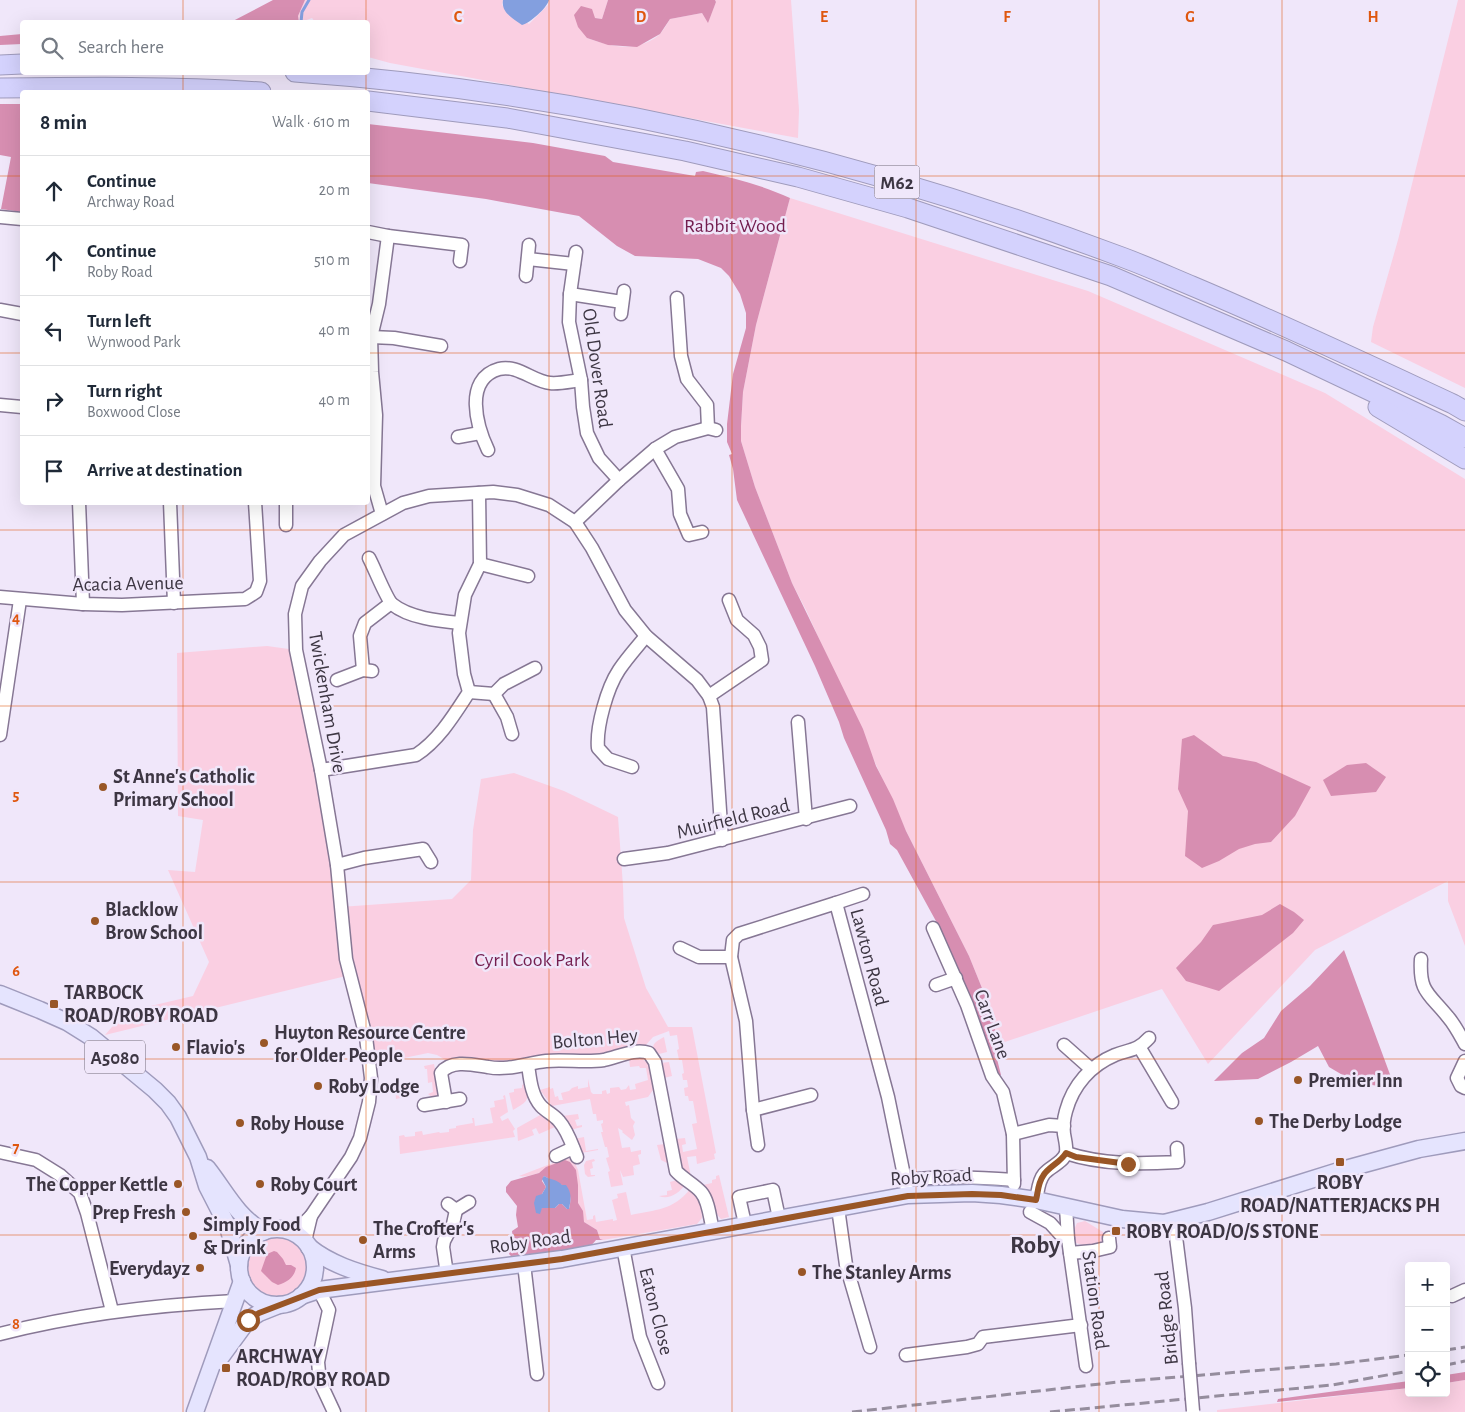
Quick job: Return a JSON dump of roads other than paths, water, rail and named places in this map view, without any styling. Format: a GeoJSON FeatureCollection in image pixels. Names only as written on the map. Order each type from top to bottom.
{"type":"FeatureCollection","features":[{"type":"Feature","properties":{"kind":"highway"},"geometry":{"type":"LineString","coordinates":[[0,65],[20,64]]}},
{"type":"Feature","properties":{"kind":"highway","name":"M62"},"geometry":{"type":"LineString","coordinates":[[327,75],[423,84],[511,96],[688,129],[799,154],[907,185],[1012,218],[1122,257],[1270,319],[1465,411]]}},
{"type":"Feature","properties":{"kind":"highway"},"geometry":{"type":"LineString","coordinates":[[0,88],[106,87],[230,90]]}},
{"type":"Feature","properties":{"kind":"highway","name":"M62"},"geometry":{"type":"LineString","coordinates":[[370,101],[508,118],[685,151],[798,177],[908,208],[1111,276],[1286,351],[1440,424],[1465,438]]}},
{"type":"Feature","properties":{"kind":"highway"},"geometry":{"type":"LineString","coordinates":[[1270,319],[1465,399]]}},
{"type":"Feature","properties":{"kind":"highway"},"geometry":{"type":"LineString","coordinates":[[1286,351],[1465,459]]}},
{"type":"Feature","properties":{"kind":"main road","name":"A5080"},"geometry":{"type":"LineString","coordinates":[[0,994],[67,1022],[91,1037],[168,1103],[178,1117],[198,1157],[207,1186],[228,1227],[242,1281]]}},
{"type":"Feature","properties":{"kind":"main road","name":"Roby Road"},"geometry":{"type":"LineString","coordinates":[[301,1296],[319,1290],[524,1264],[713,1231],[838,1208],[906,1188],[1001,1195],[1033,1206],[1066,1207],[1122,1219],[1150,1222],[1174,1221],[1342,1170],[1419,1149],[1465,1141]]}},
{"type":"Feature","properties":{"kind":"main road","name":"A5080"},"geometry":{"type":"LineString","coordinates":[[198,1157],[215,1178],[232,1205],[250,1224],[263,1232]]}},
{"type":"Feature","properties":{"kind":"main road"},"geometry":{"type":"LineString","coordinates":[[239,1265],[241,1254],[253,1237],[275,1229],[288,1230],[297,1235],[307,1244],[314,1257],[315,1268],[313,1278],[308,1288],[292,1302],[268,1304],[248,1292],[242,1281]]}},
{"type":"Feature","properties":{"kind":"main road","name":"Roby Road"},"geometry":{"type":"LineString","coordinates":[[307,1244],[322,1258],[338,1265],[392,1281]]}},
{"type":"Feature","properties":{"kind":"main road"},"geometry":{"type":"LineString","coordinates":[[195,1412],[242,1281]]}},
{"type":"Feature","properties":{"kind":"main road"},"geometry":{"type":"LineString","coordinates":[[208,1375],[248,1320],[280,1304]]}},
{"type":"Feature","properties":{"kind":"street"},"geometry":{"type":"LineString","coordinates":[[0,217],[20,219]]}},
{"type":"Feature","properties":{"kind":"street"},"geometry":{"type":"LineString","coordinates":[[370,232],[462,245],[460,261]]}},
{"type":"Feature","properties":{"kind":"street"},"geometry":{"type":"LineString","coordinates":[[382,514],[374,486],[376,414],[371,337],[379,304],[388,236]]}},
{"type":"Feature","properties":{"kind":"street"},"geometry":{"type":"LineString","coordinates":[[526,276],[529,245]]}},
{"type":"Feature","properties":{"kind":"street","name":"Old Dover Road"},"geometry":{"type":"LineString","coordinates":[[576,252],[570,294],[569,322],[581,380],[587,433],[599,458],[619,480]]}},
{"type":"Feature","properties":{"kind":"street"},"geometry":{"type":"LineString","coordinates":[[528,259],[574,264]]}},
{"type":"Feature","properties":{"kind":"street"},"geometry":{"type":"LineString","coordinates":[[570,294],[622,302]]}},
{"type":"Feature","properties":{"kind":"street"},"geometry":{"type":"LineString","coordinates":[[575,522],[619,480],[655,450],[675,437],[712,429],[707,405],[687,379],[681,356],[677,298]]}},
{"type":"Feature","properties":{"kind":"street"},"geometry":{"type":"LineString","coordinates":[[0,310],[20,314]]}},
{"type":"Feature","properties":{"kind":"street"},"geometry":{"type":"LineString","coordinates":[[371,337],[394,338],[441,346]]}},
{"type":"Feature","properties":{"kind":"street"},"geometry":{"type":"LineString","coordinates":[[488,450],[480,433],[476,396],[480,383],[488,374],[499,368],[526,373],[549,383],[581,380]]}},
{"type":"Feature","properties":{"kind":"street"},"geometry":{"type":"LineString","coordinates":[[0,405],[20,407]]}},
{"type":"Feature","properties":{"kind":"street"},"geometry":{"type":"LineString","coordinates":[[458,437],[480,433]]}},
{"type":"Feature","properties":{"kind":"street"},"geometry":{"type":"LineString","coordinates":[[655,450],[678,489],[680,514],[689,535],[685,548]]}},
{"type":"Feature","properties":{"kind":"street","name":"Twickenham Drive"},"geometry":{"type":"LineString","coordinates":[[288,1230],[304,1223],[311,1216],[351,1157],[360,1138],[369,1102],[371,1078],[366,1037],[346,959],[337,865],[321,770],[296,650],[295,614],[302,586],[320,561],[344,535],[403,503],[429,496],[493,492],[517,495],[548,505],[575,522],[592,548],[625,610],[646,636],[697,680],[709,696],[713,706],[722,840]]}},
{"type":"Feature","properties":{"kind":"street"},"geometry":{"type":"LineString","coordinates":[[321,770],[416,755],[427,748],[436,738],[469,692],[464,674],[459,633],[465,595],[480,564],[478,493]]}},
{"type":"Feature","properties":{"kind":"street"},"geometry":{"type":"LineString","coordinates":[[79,505],[83,604]]}},
{"type":"Feature","properties":{"kind":"street"},"geometry":{"type":"LineString","coordinates":[[170,505],[174,603]]}},
{"type":"Feature","properties":{"kind":"street","name":"Acacia Avenue"},"geometry":{"type":"LineString","coordinates":[[0,598],[122,605],[245,599],[256,592],[260,581],[255,505]]}},
{"type":"Feature","properties":{"kind":"street"},"geometry":{"type":"LineString","coordinates":[[286,505],[286,525]]}},
{"type":"Feature","properties":{"kind":"street"},"geometry":{"type":"LineString","coordinates":[[689,535],[702,532]]}},
{"type":"Feature","properties":{"kind":"street"},"geometry":{"type":"LineString","coordinates":[[369,558],[391,603],[405,611],[427,619],[460,623]]}},
{"type":"Feature","properties":{"kind":"street"},"geometry":{"type":"LineString","coordinates":[[480,564],[528,576]]}},
{"type":"Feature","properties":{"kind":"street"},"geometry":{"type":"LineString","coordinates":[[0,735],[3,693],[20,600]]}},
{"type":"Feature","properties":{"kind":"street"},"geometry":{"type":"LineString","coordinates":[[709,696],[762,660],[760,648],[754,636],[737,620],[729,600]]}},
{"type":"Feature","properties":{"kind":"street"},"geometry":{"type":"LineString","coordinates":[[337,680],[368,671],[360,636],[365,623],[391,603]]}},
{"type":"Feature","properties":{"kind":"street"},"geometry":{"type":"LineString","coordinates":[[632,767],[608,759],[598,748],[597,736],[605,704],[618,671],[646,636]]}},
{"type":"Feature","properties":{"kind":"street"},"geometry":{"type":"LineString","coordinates":[[469,692],[494,694],[504,684],[535,668]]}},
{"type":"Feature","properties":{"kind":"street"},"geometry":{"type":"LineString","coordinates":[[494,694],[507,717],[512,734]]}},
{"type":"Feature","properties":{"kind":"street"},"geometry":{"type":"LineString","coordinates":[[798,722],[806,818]]}},
{"type":"Feature","properties":{"kind":"street","name":"Muirfield Road"},"geometry":{"type":"LineString","coordinates":[[624,859],[668,853],[850,806]]}},
{"type":"Feature","properties":{"kind":"street"},"geometry":{"type":"LineString","coordinates":[[337,865],[364,858],[423,848],[431,862]]}},
{"type":"Feature","properties":{"kind":"street"},"geometry":{"type":"LineString","coordinates":[[836,904],[863,894]]}},
{"type":"Feature","properties":{"kind":"street","name":"Lawton Road"},"geometry":{"type":"LineString","coordinates":[[731,957],[733,940],[739,934],[836,904],[888,1097],[906,1188]]}},
{"type":"Feature","properties":{"kind":"street","name":"Carr Lane"},"geometry":{"type":"LineString","coordinates":[[906,1188],[946,1176],[976,1177],[1014,1182],[1013,1134],[1003,1092],[992,1076],[956,978],[933,928]]}},
{"type":"Feature","properties":{"kind":"street"},"geometry":{"type":"LineString","coordinates":[[680,948],[699,957],[731,957],[746,1021],[753,1110],[758,1145]]}},
{"type":"Feature","properties":{"kind":"street"},"geometry":{"type":"LineString","coordinates":[[1421,959],[1420,975],[1424,988],[1449,1018],[1465,1044]]}},
{"type":"Feature","properties":{"kind":"street"},"geometry":{"type":"LineString","coordinates":[[936,985],[956,978]]}},
{"type":"Feature","properties":{"kind":"street"},"geometry":{"type":"LineString","coordinates":[[1033,1206],[1043,1175],[1063,1159],[1066,1153],[1064,1126],[1066,1111],[1071,1097],[1092,1068],[1116,1055],[1145,1043],[1172,1102]]}},
{"type":"Feature","properties":{"kind":"street"},"geometry":{"type":"LineString","coordinates":[[1064,1045],[1092,1068]]}},
{"type":"Feature","properties":{"kind":"street","name":"Bolton Hey"},"geometry":{"type":"LineString","coordinates":[[446,1102],[441,1073],[444,1069],[468,1064],[499,1068],[546,1061],[591,1061],[632,1053],[650,1053],[654,1062],[676,1170],[682,1177],[700,1190],[705,1197],[713,1231]]}},
{"type":"Feature","properties":{"kind":"street"},"geometry":{"type":"LineString","coordinates":[[1465,1061],[1457,1078],[1461,1086],[1465,1088]]}},
{"type":"Feature","properties":{"kind":"street"},"geometry":{"type":"LineString","coordinates":[[528,1065],[531,1086],[537,1100],[560,1121],[575,1153],[556,1156]]}},
{"type":"Feature","properties":{"kind":"street"},"geometry":{"type":"LineString","coordinates":[[753,1110],[811,1095]]}},
{"type":"Feature","properties":{"kind":"street"},"geometry":{"type":"LineString","coordinates":[[424,1106],[460,1099]]}},
{"type":"Feature","properties":{"kind":"street"},"geometry":{"type":"LineString","coordinates":[[1013,1134],[1049,1125],[1064,1126]]}},
{"type":"Feature","properties":{"kind":"street"},"geometry":{"type":"LineString","coordinates":[[1066,1153],[1076,1157],[1128,1164],[1161,1163],[1178,1162],[1177,1148]]}},
{"type":"Feature","properties":{"kind":"street"},"geometry":{"type":"LineString","coordinates":[[0,1152],[36,1160],[60,1175],[80,1193],[87,1213],[112,1311]]}},
{"type":"Feature","properties":{"kind":"street"},"geometry":{"type":"LineString","coordinates":[[745,1224],[740,1196],[773,1190],[779,1218]]}},
{"type":"Feature","properties":{"kind":"street"},"geometry":{"type":"LineString","coordinates":[[447,1274],[443,1247],[453,1224],[452,1207],[469,1202]]}},
{"type":"Feature","properties":{"kind":"street","name":"Station Road"},"geometry":{"type":"LineString","coordinates":[[1033,1206],[1060,1234],[1068,1239]]}},
{"type":"Feature","properties":{"kind":"street","name":"Station Road"},"geometry":{"type":"LineString","coordinates":[[1066,1207],[1068,1239],[1086,1366]]}},
{"type":"Feature","properties":{"kind":"street"},"geometry":{"type":"LineString","coordinates":[[838,1208],[846,1265],[870,1347]]}},
{"type":"Feature","properties":{"kind":"street","name":"Twickenham Drive"},"geometry":{"type":"LineString","coordinates":[[307,1244],[311,1216]]}},
{"type":"Feature","properties":{"kind":"street","name":"Bridge Road"},"geometry":{"type":"LineString","coordinates":[[1174,1221],[1185,1308],[1193,1412]]}},
{"type":"Feature","properties":{"kind":"street"},"geometry":{"type":"LineString","coordinates":[[1070,1253],[1110,1247],[1109,1238]]}},
{"type":"Feature","properties":{"kind":"street","name":"Eaton Close"},"geometry":{"type":"LineString","coordinates":[[623,1247],[640,1337],[658,1382]]}},
{"type":"Feature","properties":{"kind":"street"},"geometry":{"type":"LineString","coordinates":[[524,1264],[537,1374]]}},
{"type":"Feature","properties":{"kind":"street"},"geometry":{"type":"LineString","coordinates":[[319,1290],[329,1310],[318,1362],[320,1382],[334,1412]]}},
{"type":"Feature","properties":{"kind":"street"},"geometry":{"type":"LineString","coordinates":[[1452,1296],[1465,1290]]}},
{"type":"Feature","properties":{"kind":"street"},"geometry":{"type":"LineString","coordinates":[[0,1334],[35,1325],[112,1311],[211,1302],[218,1308],[233,1307],[248,1320]]}},
{"type":"Feature","properties":{"kind":"street"},"geometry":{"type":"LineString","coordinates":[[906,1355],[966,1347],[978,1344],[983,1337],[1081,1325]]}},
{"type":"Feature","properties":{"kind":"water"},"geometry":{"type":"Polygon","coordinates":[[[503,0],[549,0],[538,15],[522,25],[506,12],[503,0]]]}},
{"type":"Feature","properties":{"kind":"water"},"geometry":{"type":"Polygon","coordinates":[[[544,1176],[562,1185],[566,1185],[570,1196],[569,1209],[559,1204],[555,1208],[542,1208],[540,1214],[536,1213],[534,1203],[536,1196],[542,1194],[546,1187],[542,1179],[544,1176]]]}},
{"type":"Feature","properties":{"kind":"waterway"},"geometry":{"type":"LineString","coordinates":[[301,20],[302,12],[309,0]]}},
{"type":"Feature","properties":{"kind":"railway"},"geometry":{"type":"LineString","coordinates":[[1450,1349],[1465,1347]]}},
{"type":"Feature","properties":{"kind":"railway"},"geometry":{"type":"LineString","coordinates":[[852,1412],[1118,1382],[1336,1364],[1405,1355]]}},
{"type":"Feature","properties":{"kind":"railway"},"geometry":{"type":"LineString","coordinates":[[1450,1364],[1465,1361]]}},
{"type":"Feature","properties":{"kind":"railway"},"geometry":{"type":"LineString","coordinates":[[1050,1412],[1332,1385],[1405,1372]]}},
{"type":"Feature","properties":{"kind":"place","name":"St Anne's Catholic Primary School"},"geometry":{"type":"Point","coordinates":[103,787]}},
{"type":"Feature","properties":{"kind":"place","name":"Blacklow Brow School"},"geometry":{"type":"Point","coordinates":[95,921]}},
{"type":"Feature","properties":{"kind":"place","name":"TARBOCK ROAD/ROBY ROAD"},"geometry":{"type":"Point","coordinates":[54,1004]}},
{"type":"Feature","properties":{"kind":"place","name":"Huyton Resource Centre for Older People"},"geometry":{"type":"Point","coordinates":[264,1043]}},
{"type":"Feature","properties":{"kind":"place","name":"Flavio's"},"geometry":{"type":"Point","coordinates":[176,1047]}},
{"type":"Feature","properties":{"kind":"place","name":"Premier Inn"},"geometry":{"type":"Point","coordinates":[1298,1080]}},
{"type":"Feature","properties":{"kind":"place","name":"Roby Lodge"},"geometry":{"type":"Point","coordinates":[318,1086]}},
{"type":"Feature","properties":{"kind":"place","name":"The Derby Lodge"},"geometry":{"type":"Point","coordinates":[1259,1121]}},
{"type":"Feature","properties":{"kind":"place","name":"Roby House"},"geometry":{"type":"Point","coordinates":[240,1123]}},
{"type":"Feature","properties":{"kind":"place","name":"ROBY ROAD/NATTERJACKS PH"},"geometry":{"type":"Point","coordinates":[1340,1162]}},
{"type":"Feature","properties":{"kind":"place","name":"The Copper Kettle"},"geometry":{"type":"Point","coordinates":[178,1184]}},
{"type":"Feature","properties":{"kind":"place","name":"Roby Court"},"geometry":{"type":"Point","coordinates":[260,1184]}},
{"type":"Feature","properties":{"kind":"place","name":"Prep Fresh"},"geometry":{"type":"Point","coordinates":[186,1212]}},
{"type":"Feature","properties":{"kind":"place","name":"ROBY ROAD/O/S STONE"},"geometry":{"type":"Point","coordinates":[1116,1231]}},
{"type":"Feature","properties":{"kind":"place","name":"Simply Food & Drink"},"geometry":{"type":"Point","coordinates":[193,1236]}},
{"type":"Feature","properties":{"kind":"place","name":"The Crofter's Arms"},"geometry":{"type":"Point","coordinates":[363,1240]}},
{"type":"Feature","properties":{"kind":"place","name":"Everydayz"},"geometry":{"type":"Point","coordinates":[200,1268]}},
{"type":"Feature","properties":{"kind":"place","name":"The Stanley Arms"},"geometry":{"type":"Point","coordinates":[802,1272]}},
{"type":"Feature","properties":{"kind":"place","name":"ARCHWAY ROAD/ROBY ROAD"},"geometry":{"type":"Point","coordinates":[226,1368]}},
{"type":"Feature","properties":{"kind":"district","name":"Roby"},"geometry":{"type":"Point","coordinates":[1035,1244]}},
{"type":"Feature","properties":{"kind":"park label","name":"Rabbit Wood"},"geometry":{"type":"Point","coordinates":[735,225]}},
{"type":"Feature","properties":{"kind":"park label","name":"Cyril Cook Park"},"geometry":{"type":"Point","coordinates":[532,959]}}]}
